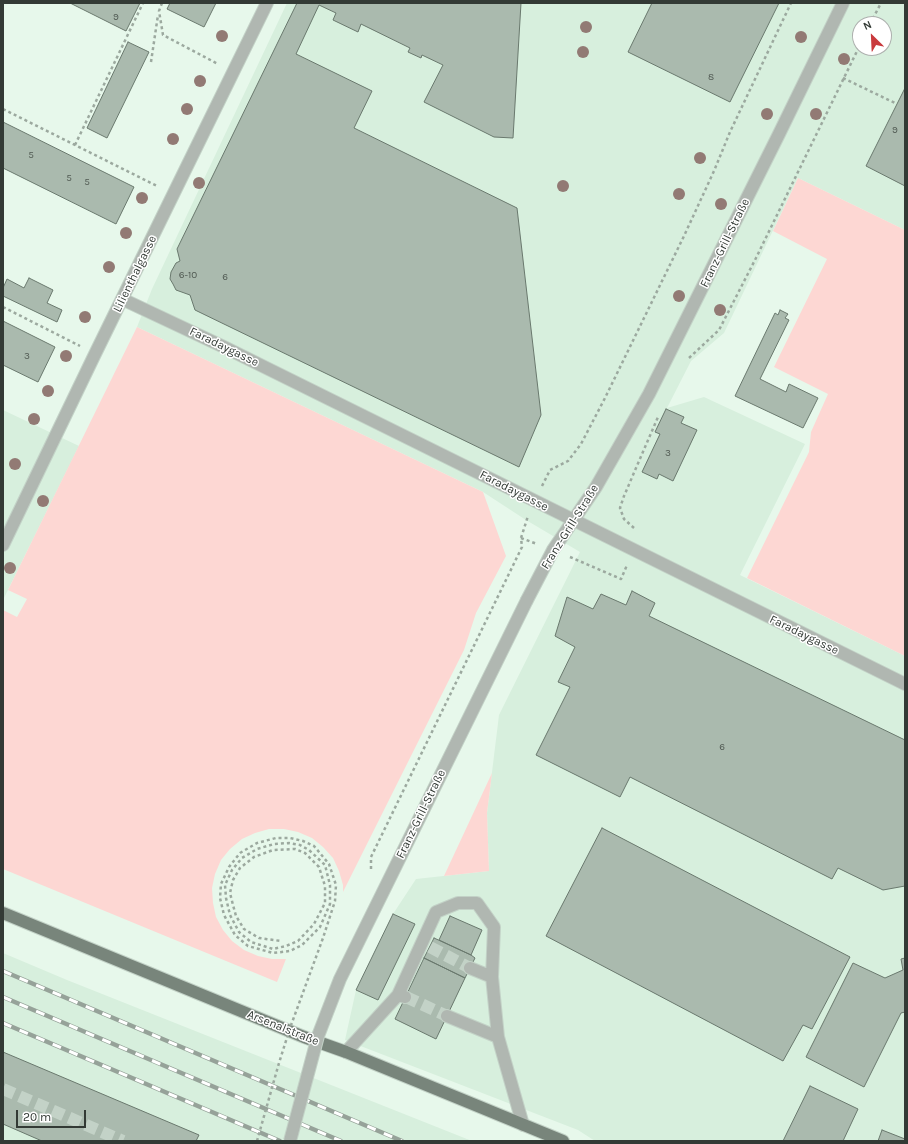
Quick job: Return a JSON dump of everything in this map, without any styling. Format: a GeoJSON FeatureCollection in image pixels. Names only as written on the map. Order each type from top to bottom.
{"type":"FeatureCollection","features":[{"type":"Feature","properties":{"kind":"main road","name":"Arsenalstraße"},"geometry":{"type":"LineString","coordinates":[[3,913],[297,1034],[346,1052],[563,1141]]}},
{"type":"Feature","properties":{"kind":"street","name":"Lilienthalgasse"},"geometry":{"type":"LineString","coordinates":[[3,545],[267,3]]}},
{"type":"Feature","properties":{"kind":"street","name":"Franz-Grill-Straße"},"geometry":{"type":"LineString","coordinates":[[290,1141],[318,1036],[340,980],[527,600],[553,550],[596,487],[650,394],[843,3]]}},
{"type":"Feature","properties":{"kind":"street","name":"Faradaygasse"},"geometry":{"type":"LineString","coordinates":[[122,299],[224,347],[905,684]]}},
{"type":"Feature","properties":{"kind":"street"},"geometry":{"type":"LineString","coordinates":[[346,1052],[402,996],[426,945],[436,912],[458,903],[477,903],[494,927],[492,977],[498,1037],[523,1125]]}},
{"type":"Feature","properties":{"kind":"street"},"geometry":{"type":"LineString","coordinates":[[470,968],[492,977]]}},
{"type":"Feature","properties":{"kind":"street"},"geometry":{"type":"LineString","coordinates":[[447,1016],[498,1037]]}},
{"type":"Feature","properties":{"kind":"path"},"geometry":{"type":"LineString","coordinates":[[75,145],[143,3]]}},
{"type":"Feature","properties":{"kind":"path"},"geometry":{"type":"LineString","coordinates":[[151,62],[159,11],[162,3]]}},
{"type":"Feature","properties":{"kind":"path"},"geometry":{"type":"LineString","coordinates":[[371,869],[371,857],[522,547],[521,538],[534,500],[550,470],[568,461],[581,444],[605,398],[684,236],[730,132],[791,3]]}},
{"type":"Feature","properties":{"kind":"path"},"geometry":{"type":"LineString","coordinates":[[874,16],[881,3]]}},
{"type":"Feature","properties":{"kind":"path"},"geometry":{"type":"LineString","coordinates":[[159,11],[163,35],[233,72]]}},
{"type":"Feature","properties":{"kind":"path"},"geometry":{"type":"LineString","coordinates":[[686,364],[689,357],[718,330],[756,258],[854,56]]}},
{"type":"Feature","properties":{"kind":"path"},"geometry":{"type":"LineString","coordinates":[[843,78],[897,104]]}},
{"type":"Feature","properties":{"kind":"path"},"geometry":{"type":"LineString","coordinates":[[3,109],[173,194]]}},
{"type":"Feature","properties":{"kind":"path"},"geometry":{"type":"LineString","coordinates":[[3,307],[95,354]]}},
{"type":"Feature","properties":{"kind":"path"},"geometry":{"type":"LineString","coordinates":[[521,538],[621,579],[643,532],[634,528],[624,519],[620,508],[659,414]]}},
{"type":"Feature","properties":{"kind":"path"},"geometry":{"type":"LineString","coordinates":[[257,1141],[286,1042],[324,938],[335,901],[336,885],[329,864],[314,846],[303,841],[290,838],[276,838],[257,843],[240,853],[229,867],[221,884],[220,898],[224,915],[235,935],[248,946],[273,953],[290,950],[302,945],[320,928],[330,904],[330,885],[325,865],[309,850],[300,845],[289,843],[274,844],[257,849],[242,858],[232,870],[225,885],[230,915],[239,932],[250,942],[273,949],[298,941],[314,924],[325,902],[325,886],[319,867],[305,853],[295,849],[274,850],[254,857],[240,868],[233,880],[230,893],[236,916],[244,929],[259,938],[281,941]]}},
{"type":"Feature","properties":{"kind":"shaded area"},"geometry":{"type":"Polygon","coordinates":[[[287,3],[905,3],[905,230],[798,178],[724,333],[691,361],[667,408],[704,397],[805,444],[740,575],[905,656],[905,1141],[595,1141],[578,1130],[345,1040],[356,990],[393,914],[416,879],[489,871],[487,813],[499,715],[580,552],[483,492],[137,327],[152,289],[287,3]]]}},
{"type":"Feature","properties":{"kind":"shaded area"},"geometry":{"type":"Polygon","coordinates":[[[798,178],[905,230],[905,656],[747,578],[809,452],[811,432],[828,394],[774,367],[827,259],[773,231],[798,178]]]}},
{"type":"Feature","properties":{"kind":"shaded area"},"geometry":{"type":"Polygon","coordinates":[[[137,327],[483,492],[506,556],[476,613],[464,650],[343,892],[343,885],[339,871],[333,858],[312,838],[298,832],[284,829],[269,829],[255,833],[242,839],[230,849],[221,860],[215,874],[212,888],[216,917],[223,930],[232,941],[244,950],[258,956],[272,959],[286,959],[277,982],[3,869],[3,610],[17,617],[27,599],[8,590],[137,327]]]}},
{"type":"Feature","properties":{"kind":"shaded area"},"geometry":{"type":"Polygon","coordinates":[[[3,410],[79,446],[3,600],[3,410]]]}},
{"type":"Feature","properties":{"kind":"shaded area"},"geometry":{"type":"Polygon","coordinates":[[[492,773],[487,813],[489,871],[444,876],[492,773]]]}},
{"type":"Feature","properties":{"kind":"shaded area"},"geometry":{"type":"Polygon","coordinates":[[[3,953],[67,980],[472,1141],[3,1141],[3,953]]]}},
{"type":"Feature","properties":{"kind":"building"},"geometry":{"type":"Polygon","coordinates":[[[70,3],[140,3],[126,31],[70,3]]]}},
{"type":"Feature","properties":{"kind":"building"},"geometry":{"type":"Polygon","coordinates":[[[170,3],[216,3],[204,27],[167,9],[170,3]]]}},
{"type":"Feature","properties":{"kind":"building"},"geometry":{"type":"Polygon","coordinates":[[[297,3],[521,3],[513,138],[494,137],[424,102],[443,65],[422,55],[421,58],[408,52],[410,48],[361,24],[358,32],[333,20],[336,13],[319,5],[296,54],[372,91],[354,128],[517,208],[541,415],[519,467],[195,310],[190,295],[176,290],[170,279],[171,272],[176,263],[180,261],[177,249],[297,3]]]}},
{"type":"Feature","properties":{"kind":"building"},"geometry":{"type":"Polygon","coordinates":[[[652,3],[779,3],[730,102],[628,52],[652,3]]]}},
{"type":"Feature","properties":{"kind":"building"},"geometry":{"type":"Polygon","coordinates":[[[128,42],[149,52],[107,138],[87,128],[128,42]]]}},
{"type":"Feature","properties":{"kind":"building"},"geometry":{"type":"Polygon","coordinates":[[[905,88],[905,186],[866,166],[905,88]]]}},
{"type":"Feature","properties":{"kind":"building"},"geometry":{"type":"Polygon","coordinates":[[[3,122],[134,187],[116,224],[3,168],[3,122]]]}},
{"type":"Feature","properties":{"kind":"building"},"geometry":{"type":"Polygon","coordinates":[[[29,278],[53,290],[47,303],[62,310],[57,322],[3,296],[3,288],[7,279],[24,288],[29,278]]]}},
{"type":"Feature","properties":{"kind":"building"},"geometry":{"type":"Polygon","coordinates":[[[780,310],[788,314],[785,318],[789,320],[760,379],[786,392],[789,384],[818,398],[803,428],[735,396],[775,313],[778,315],[780,310]]]}},
{"type":"Feature","properties":{"kind":"building"},"geometry":{"type":"Polygon","coordinates":[[[3,321],[55,347],[38,382],[3,365],[3,321]]]}},
{"type":"Feature","properties":{"kind":"building"},"geometry":{"type":"Polygon","coordinates":[[[666,409],[684,417],[681,423],[697,430],[673,481],[659,474],[657,479],[642,472],[660,434],[655,432],[666,409]]]}},
{"type":"Feature","properties":{"kind":"building"},"geometry":{"type":"Polygon","coordinates":[[[632,591],[655,603],[649,616],[905,740],[905,886],[883,890],[838,868],[832,879],[630,777],[620,797],[536,755],[570,687],[558,682],[575,647],[555,636],[567,597],[593,609],[601,594],[626,605],[632,591]]]}},
{"type":"Feature","properties":{"kind":"building"},"geometry":{"type":"Polygon","coordinates":[[[602,828],[850,957],[812,1029],[803,1025],[783,1061],[546,936],[602,828]]]}},
{"type":"Feature","properties":{"kind":"building"},"geometry":{"type":"Polygon","coordinates":[[[393,914],[415,924],[378,1000],[356,990],[393,914]]]}},
{"type":"Feature","properties":{"kind":"building"},"geometry":{"type":"Polygon","coordinates":[[[450,916],[482,930],[471,955],[439,940],[450,916]]]}},
{"type":"Feature","properties":{"kind":"building"},"geometry":{"type":"Polygon","coordinates":[[[434,938],[475,958],[465,978],[424,958],[434,938]]]}},
{"type":"Feature","properties":{"kind":"building"},"geometry":{"type":"Polygon","coordinates":[[[424,958],[465,978],[436,1039],[395,1019],[424,958]]]}},
{"type":"Feature","properties":{"kind":"building"},"geometry":{"type":"Polygon","coordinates":[[[905,958],[905,1012],[901,1013],[864,1087],[806,1057],[853,963],[885,978],[903,970],[901,959],[905,958]]]}},
{"type":"Feature","properties":{"kind":"building"},"geometry":{"type":"Polygon","coordinates":[[[3,1052],[199,1135],[196,1141],[42,1141],[3,1124],[3,1052]]]}},
{"type":"Feature","properties":{"kind":"building"},"geometry":{"type":"Polygon","coordinates":[[[810,1086],[858,1109],[843,1141],[783,1141],[810,1086]]]}},
{"type":"Feature","properties":{"kind":"building"},"geometry":{"type":"Polygon","coordinates":[[[882,1130],[905,1139],[905,1141],[878,1141],[882,1130]]]}},
{"type":"Feature","properties":{"kind":"tunnel"},"geometry":{"type":"LineString","coordinates":[[430,947],[470,968]]}},
{"type":"Feature","properties":{"kind":"tunnel"},"geometry":{"type":"LineString","coordinates":[[406,997],[447,1016]]}},
{"type":"Feature","properties":{"kind":"tunnel"},"geometry":{"type":"LineString","coordinates":[[3,1089],[123,1141]]}},
{"type":"Feature","properties":{"kind":"railway"},"geometry":{"type":"LineString","coordinates":[[3,971],[402,1141]]}},
{"type":"Feature","properties":{"kind":"railway"},"geometry":{"type":"LineString","coordinates":[[3,997],[341,1141]]}},
{"type":"Feature","properties":{"kind":"railway"},"geometry":{"type":"LineString","coordinates":[[3,1023],[280,1141]]}}]}
